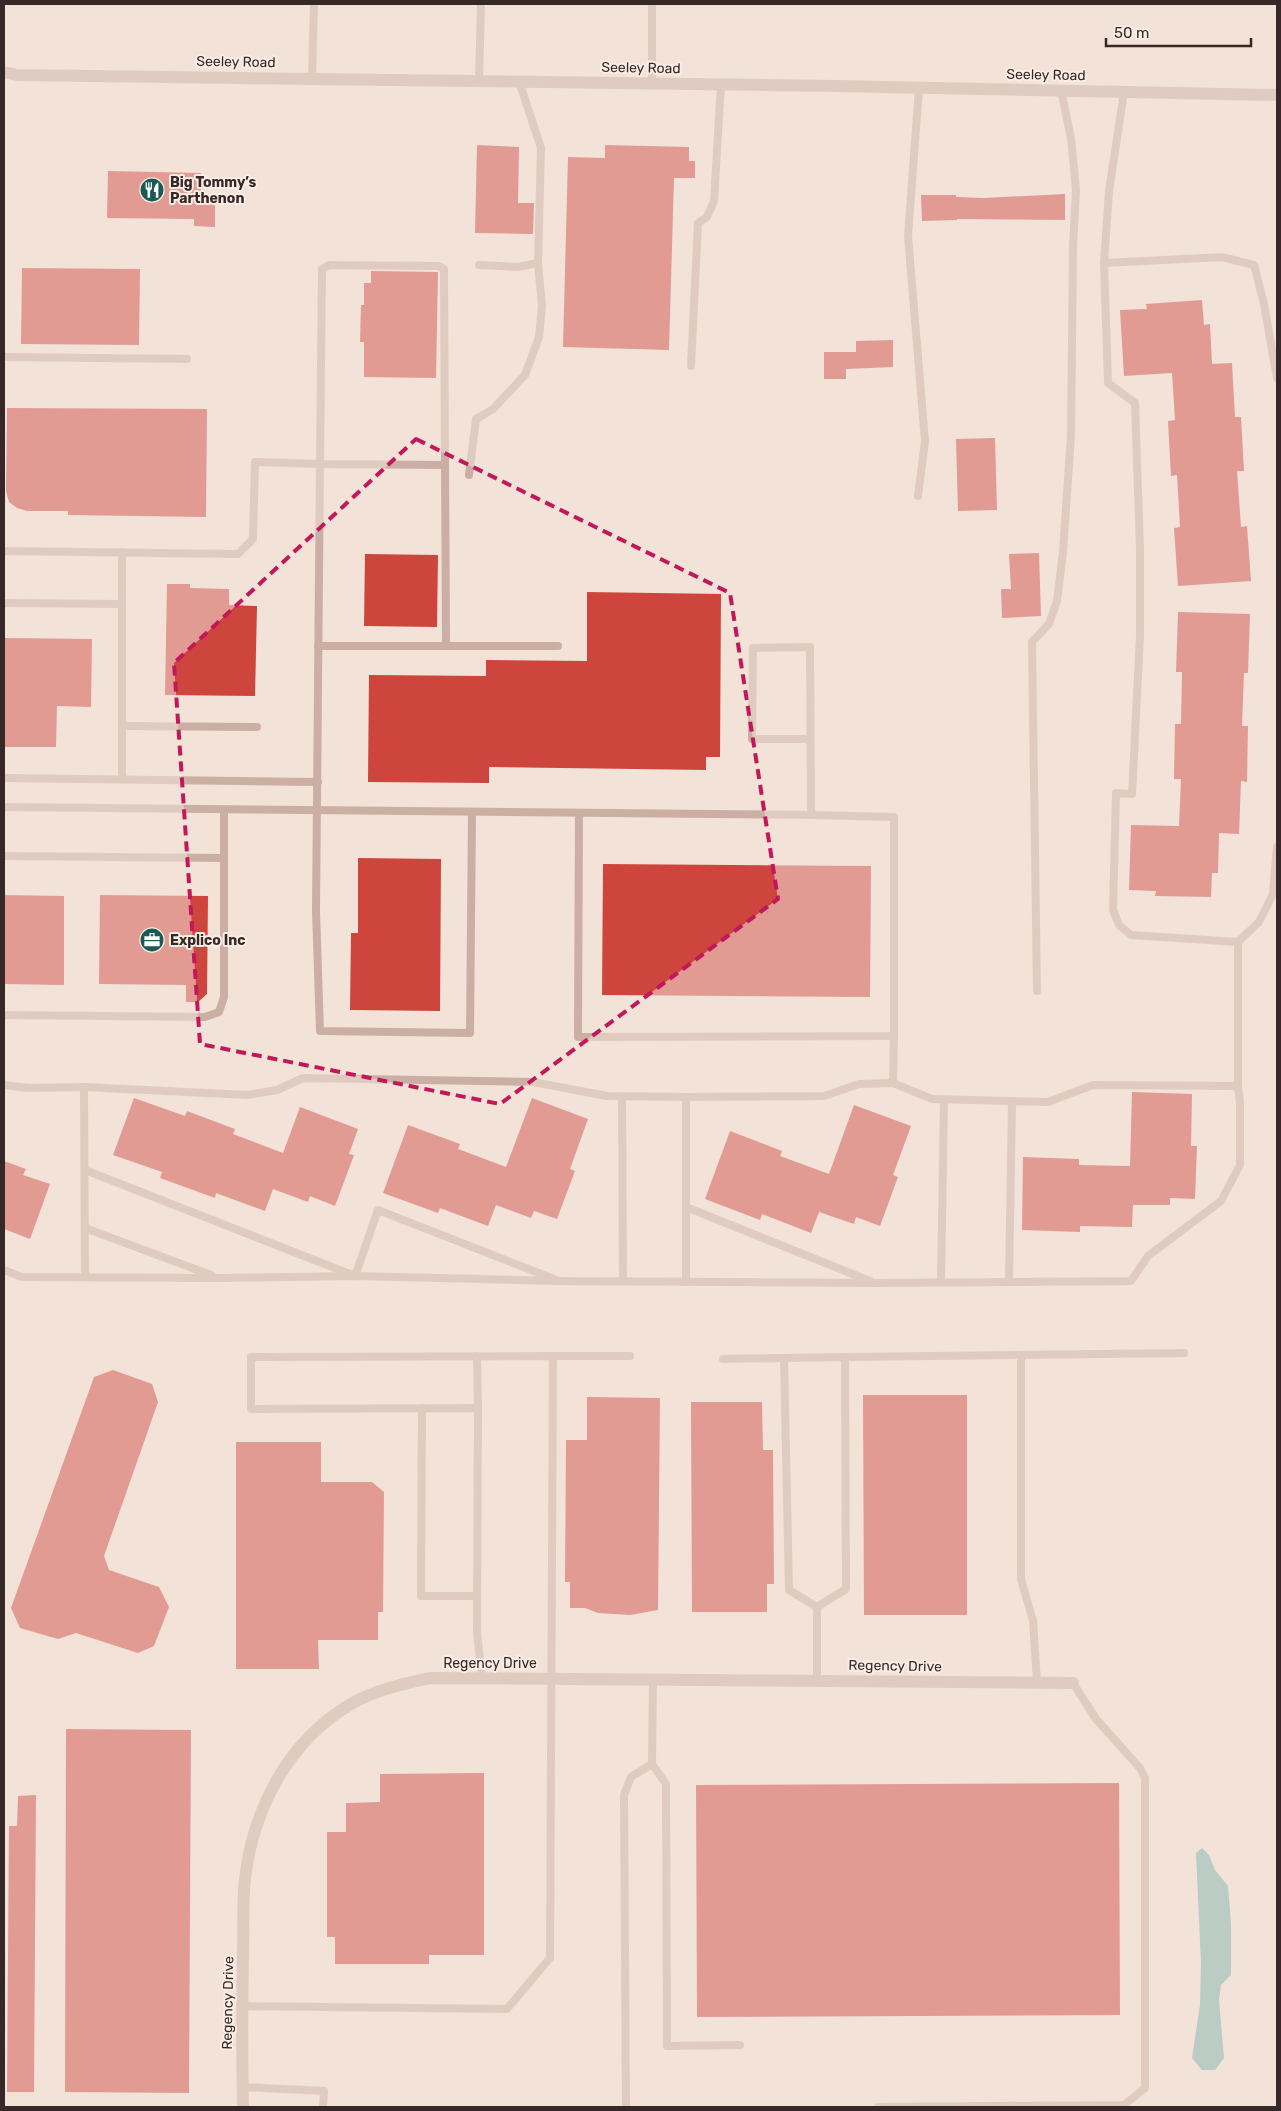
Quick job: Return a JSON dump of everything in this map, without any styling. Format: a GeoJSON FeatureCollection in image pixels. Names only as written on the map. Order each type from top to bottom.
{"type":"FeatureCollection","features":[{"type":"Feature","properties":{"kind":"street","name":"Seeley Road"},"geometry":{"type":"LineString","coordinates":[[4,72],[17,75],[721,84],[1277,95]]}},
{"type":"Feature","properties":{"kind":"street","name":"Regency Drive"},"geometry":{"type":"LineString","coordinates":[[242,2107],[245,1880],[252,1844],[265,1801],[287,1761],[315,1730],[351,1704],[381,1691],[430,1678],[1073,1683]]}},
{"type":"Feature","properties":{"kind":"lane"},"geometry":{"type":"LineString","coordinates":[[312,78],[314,4]]}},
{"type":"Feature","properties":{"kind":"lane"},"geometry":{"type":"LineString","coordinates":[[479,81],[481,4]]}},
{"type":"Feature","properties":{"kind":"lane"},"geometry":{"type":"LineString","coordinates":[[652,4],[652,83]]}},
{"type":"Feature","properties":{"kind":"lane"},"geometry":{"type":"LineString","coordinates":[[469,475],[476,419],[492,409],[525,375],[539,337],[542,306],[538,263],[541,148],[519,81]]}},
{"type":"Feature","properties":{"kind":"lane"},"geometry":{"type":"LineString","coordinates":[[691,366],[698,224],[707,217],[714,201],[721,84]]}},
{"type":"Feature","properties":{"kind":"lane"},"geometry":{"type":"LineString","coordinates":[[918,496],[925,441],[908,236],[919,88]]}},
{"type":"Feature","properties":{"kind":"lane"},"geometry":{"type":"LineString","coordinates":[[1037,991],[1032,642],[1049,624],[1057,601],[1063,552],[1071,435],[1073,248],[1076,190],[1071,138],[1061,90]]}},
{"type":"Feature","properties":{"kind":"lane"},"geometry":{"type":"LineString","coordinates":[[1124,92],[1109,191],[1104,263],[1108,383],[1135,403],[1140,550],[1140,635],[1132,794],[1116,793],[1112,910],[1119,925],[1131,935],[1238,942]]}},
{"type":"Feature","properties":{"kind":"lane"},"geometry":{"type":"LineString","coordinates":[[1104,263],[1222,257],[1254,266],[1264,304],[1277,378]]}},
{"type":"Feature","properties":{"kind":"lane"},"geometry":{"type":"LineString","coordinates":[[479,265],[518,266],[538,263]]}},
{"type":"Feature","properties":{"kind":"lane"},"geometry":{"type":"LineString","coordinates":[[446,646],[444,269],[439,266],[329,266],[322,269],[316,911],[320,1031],[470,1033],[472,812]]}},
{"type":"Feature","properties":{"kind":"lane"},"geometry":{"type":"LineString","coordinates":[[4,357],[187,359]]}},
{"type":"Feature","properties":{"kind":"lane"},"geometry":{"type":"LineString","coordinates":[[4,551],[238,554],[253,539],[255,462],[445,465]]}},
{"type":"Feature","properties":{"kind":"lane"},"geometry":{"type":"LineString","coordinates":[[122,552],[122,779]]}},
{"type":"Feature","properties":{"kind":"lane"},"geometry":{"type":"LineString","coordinates":[[4,603],[122,604]]}},
{"type":"Feature","properties":{"kind":"lane"},"geometry":{"type":"LineString","coordinates":[[318,646],[558,646]]}},
{"type":"Feature","properties":{"kind":"lane"},"geometry":{"type":"LineString","coordinates":[[810,739],[752,739],[753,648],[810,647],[811,815]]}},
{"type":"Feature","properties":{"kind":"lane"},"geometry":{"type":"LineString","coordinates":[[122,726],[257,727]]}},
{"type":"Feature","properties":{"kind":"lane"},"geometry":{"type":"LineString","coordinates":[[4,778],[318,782]]}},
{"type":"Feature","properties":{"kind":"lane"},"geometry":{"type":"LineString","coordinates":[[4,807],[894,817],[893,1083]]}},
{"type":"Feature","properties":{"kind":"lane"},"geometry":{"type":"LineString","coordinates":[[4,1015],[205,1018],[220,1012],[224,997],[224,810]]}},
{"type":"Feature","properties":{"kind":"lane"},"geometry":{"type":"LineString","coordinates":[[579,814],[578,1036],[894,1036]]}},
{"type":"Feature","properties":{"kind":"lane"},"geometry":{"type":"LineString","coordinates":[[4,1276],[217,1278],[355,1276],[559,1281],[874,1283],[1131,1281],[1148,1256],[1221,1201],[1240,1165],[1238,942],[1259,922],[1273,894],[1277,847]]}},
{"type":"Feature","properties":{"kind":"lane"},"geometry":{"type":"LineString","coordinates":[[4,856],[224,858]]}},
{"type":"Feature","properties":{"kind":"lane"},"geometry":{"type":"LineString","coordinates":[[4,1085],[28,1088],[84,1087],[247,1095],[277,1090],[303,1078],[533,1082],[607,1096],[686,1097],[824,1096],[859,1084],[893,1083],[932,1099],[1048,1102],[1093,1085],[1238,1086]]}},
{"type":"Feature","properties":{"kind":"lane"},"geometry":{"type":"LineString","coordinates":[[84,1087],[85,1277]]}},
{"type":"Feature","properties":{"kind":"lane"},"geometry":{"type":"LineString","coordinates":[[622,1096],[623,1281]]}},
{"type":"Feature","properties":{"kind":"lane"},"geometry":{"type":"LineString","coordinates":[[686,1097],[686,1282]]}},
{"type":"Feature","properties":{"kind":"lane"},"geometry":{"type":"LineString","coordinates":[[940,1282],[944,1100]]}},
{"type":"Feature","properties":{"kind":"lane"},"geometry":{"type":"LineString","coordinates":[[1008,1282],[1012,1101]]}},
{"type":"Feature","properties":{"kind":"lane"},"geometry":{"type":"LineString","coordinates":[[85,1170],[355,1276]]}},
{"type":"Feature","properties":{"kind":"lane"},"geometry":{"type":"LineString","coordinates":[[686,1207],[874,1283]]}},
{"type":"Feature","properties":{"kind":"lane"},"geometry":{"type":"LineString","coordinates":[[355,1276],[378,1210],[559,1281]]}},
{"type":"Feature","properties":{"kind":"lane"},"geometry":{"type":"LineString","coordinates":[[85,1228],[217,1278]]}},
{"type":"Feature","properties":{"kind":"lane"},"geometry":{"type":"LineString","coordinates":[[4,1270],[22,1276]]}},
{"type":"Feature","properties":{"kind":"lane"},"geometry":{"type":"LineString","coordinates":[[722,1359],[1184,1353]]}},
{"type":"Feature","properties":{"kind":"lane"},"geometry":{"type":"LineString","coordinates":[[1020,1355],[1021,1579],[1033,1621],[1037,1682]]}},
{"type":"Feature","properties":{"kind":"lane"},"geometry":{"type":"LineString","coordinates":[[478,1408],[251,1409],[251,1356],[630,1356]]}},
{"type":"Feature","properties":{"kind":"lane"},"geometry":{"type":"LineString","coordinates":[[477,1356],[477,1633],[482,1677]]}},
{"type":"Feature","properties":{"kind":"lane"},"geometry":{"type":"LineString","coordinates":[[242,2006],[507,2009],[550,1958],[553,1356]]}},
{"type":"Feature","properties":{"kind":"lane"},"geometry":{"type":"LineString","coordinates":[[817,1607],[846,1589],[845,1357]]}},
{"type":"Feature","properties":{"kind":"lane"},"geometry":{"type":"LineString","coordinates":[[784,1358],[789,1590],[817,1607]]}},
{"type":"Feature","properties":{"kind":"lane"},"geometry":{"type":"LineString","coordinates":[[422,1408],[421,1596],[477,1596]]}},
{"type":"Feature","properties":{"kind":"lane"},"geometry":{"type":"LineString","coordinates":[[817,1607],[817,1680]]}},
{"type":"Feature","properties":{"kind":"lane"},"geometry":{"type":"LineString","coordinates":[[652,1679],[652,1764],[666,1784],[668,2046],[740,2045]]}},
{"type":"Feature","properties":{"kind":"lane"},"geometry":{"type":"LineString","coordinates":[[878,2107],[1124,2106],[1145,2088],[1145,1778],[1140,1768],[1096,1719],[1073,1683]]}},
{"type":"Feature","properties":{"kind":"lane"},"geometry":{"type":"LineString","coordinates":[[626,2107],[624,1795],[631,1777],[652,1764]]}},
{"type":"Feature","properties":{"kind":"lane"},"geometry":{"type":"LineString","coordinates":[[242,2087],[324,2091],[323,2107]]}},
{"type":"Feature","properties":{"kind":"highlighted area"},"geometry":{"type":"Polygon","coordinates":[[[416,439],[730,593],[778,899],[500,1104],[200,1044],[174,663],[416,439]]]}},
{"type":"Feature","properties":{"kind":"water"},"geometry":{"type":"Polygon","coordinates":[[[1202,1848],[1209,1855],[1215,1870],[1228,1886],[1231,1924],[1231,1975],[1221,1985],[1219,2000],[1224,2058],[1215,2070],[1202,2070],[1192,2058],[1200,2005],[1201,1963],[1196,1853],[1202,1848]]]}},
{"type":"Feature","properties":{"kind":"building"},"geometry":{"type":"Polygon","coordinates":[[[477,145],[519,147],[518,203],[534,203],[533,234],[475,233],[477,145]]]}},
{"type":"Feature","properties":{"kind":"building"},"geometry":{"type":"Polygon","coordinates":[[[605,145],[689,147],[689,161],[695,161],[695,178],[674,178],[669,350],[563,347],[568,157],[605,158],[605,145]]]}},
{"type":"Feature","properties":{"kind":"building","name":"Big Tommy’s Parthenon"},"geometry":{"type":"Polygon","coordinates":[[[108,171],[201,173],[201,203],[215,203],[215,227],[194,226],[194,219],[107,218],[108,171]]]}},
{"type":"Feature","properties":{"kind":"building"},"geometry":{"type":"Polygon","coordinates":[[[1065,194],[1065,220],[957,219],[922,221],[921,195],[956,195],[956,197],[983,198],[1065,194]]]}},
{"type":"Feature","properties":{"kind":"building"},"geometry":{"type":"Polygon","coordinates":[[[22,268],[140,269],[139,345],[21,344],[22,268]]]}},
{"type":"Feature","properties":{"kind":"building"},"geometry":{"type":"Polygon","coordinates":[[[371,271],[438,272],[436,378],[364,377],[364,342],[360,342],[361,305],[364,305],[364,283],[371,283],[371,271]]]}},
{"type":"Feature","properties":{"kind":"building"},"geometry":{"type":"Polygon","coordinates":[[[1202,300],[1204,325],[1210,324],[1212,364],[1232,363],[1235,417],[1241,417],[1244,471],[1237,471],[1241,527],[1247,526],[1251,581],[1178,586],[1174,528],[1180,527],[1177,475],[1171,476],[1168,421],[1175,420],[1172,373],[1124,376],[1120,310],[1147,309],[1146,304],[1202,300]]]}},
{"type":"Feature","properties":{"kind":"building"},"geometry":{"type":"Polygon","coordinates":[[[893,340],[893,367],[846,369],[846,379],[824,379],[824,352],[856,352],[856,341],[893,340]]]}},
{"type":"Feature","properties":{"kind":"building"},"geometry":{"type":"Polygon","coordinates":[[[7,408],[207,409],[206,517],[68,515],[68,511],[27,511],[17,508],[9,502],[6,491],[7,408]]]}},
{"type":"Feature","properties":{"kind":"building"},"geometry":{"type":"Polygon","coordinates":[[[995,438],[997,510],[958,511],[956,439],[995,438]]]}},
{"type":"Feature","properties":{"kind":"building"},"geometry":{"type":"Polygon","coordinates":[[[1039,553],[1041,616],[1002,618],[1001,589],[1011,589],[1009,554],[1039,553]]]}},
{"type":"Feature","properties":{"kind":"building"},"geometry":{"type":"Polygon","coordinates":[[[365,554],[438,555],[437,627],[364,626],[365,554]]]}},
{"type":"Feature","properties":{"kind":"building"},"geometry":{"type":"Polygon","coordinates":[[[167,584],[190,584],[190,588],[229,589],[229,605],[257,606],[255,696],[165,695],[167,584]]]}},
{"type":"Feature","properties":{"kind":"building"},"geometry":{"type":"Polygon","coordinates":[[[587,592],[721,594],[720,757],[706,757],[706,770],[489,767],[489,783],[368,782],[369,675],[486,676],[486,660],[587,661],[587,592]]]}},
{"type":"Feature","properties":{"kind":"building"},"geometry":{"type":"Polygon","coordinates":[[[1178,612],[1250,614],[1248,673],[1244,673],[1242,726],[1248,726],[1247,782],[1241,781],[1239,834],[1219,833],[1218,873],[1212,873],[1211,897],[1155,896],[1156,891],[1129,890],[1131,825],[1179,826],[1181,779],[1174,779],[1175,724],[1181,724],[1182,672],[1176,672],[1178,612]]]}},
{"type":"Feature","properties":{"kind":"building"},"geometry":{"type":"Polygon","coordinates":[[[4,638],[92,639],[91,707],[57,706],[56,747],[4,747],[4,638]]]}},
{"type":"Feature","properties":{"kind":"building"},"geometry":{"type":"Polygon","coordinates":[[[358,858],[441,859],[440,1011],[350,1010],[351,933],[358,933],[358,858]]]}},
{"type":"Feature","properties":{"kind":"building"},"geometry":{"type":"Polygon","coordinates":[[[603,864],[871,866],[870,997],[602,995],[603,864]]]}},
{"type":"Feature","properties":{"kind":"building"},"geometry":{"type":"Polygon","coordinates":[[[4,895],[64,896],[64,985],[4,984],[4,895]]]}},
{"type":"Feature","properties":{"kind":"building"},"geometry":{"type":"Polygon","coordinates":[[[100,895],[208,896],[207,994],[198,1002],[186,1002],[186,985],[99,984],[100,895]]]}},
{"type":"Feature","properties":{"kind":"building"},"geometry":{"type":"Polygon","coordinates":[[[1132,1092],[1192,1094],[1191,1146],[1197,1146],[1195,1199],[1170,1198],[1170,1205],[1133,1205],[1132,1227],[1080,1226],[1080,1232],[1022,1230],[1023,1157],[1079,1159],[1079,1165],[1130,1166],[1132,1092]]]}},
{"type":"Feature","properties":{"kind":"building"},"geometry":{"type":"Polygon","coordinates":[[[134,1098],[185,1116],[187,1111],[235,1129],[233,1134],[283,1153],[300,1107],[358,1129],[349,1154],[354,1155],[335,1206],[310,1196],[308,1202],[273,1189],[265,1211],[216,1193],[215,1198],[160,1178],[162,1172],[113,1155],[134,1098]]]}},
{"type":"Feature","properties":{"kind":"building"},"geometry":{"type":"Polygon","coordinates":[[[532,1098],[588,1119],[570,1169],[575,1171],[557,1219],[534,1211],[531,1218],[496,1205],[488,1226],[440,1208],[438,1213],[383,1193],[408,1125],[460,1144],[458,1149],[506,1167],[532,1098]]]}},
{"type":"Feature","properties":{"kind":"building"},"geometry":{"type":"Polygon","coordinates":[[[854,1105],[911,1126],[893,1175],[898,1177],[880,1226],[856,1217],[854,1224],[819,1212],[811,1233],[762,1214],[760,1220],[705,1199],[730,1131],[782,1151],[780,1156],[829,1174],[854,1105]]]}},
{"type":"Feature","properties":{"kind":"building"},"geometry":{"type":"Polygon","coordinates":[[[4,1161],[26,1169],[23,1175],[50,1184],[30,1239],[4,1229],[4,1161]]]}},
{"type":"Feature","properties":{"kind":"building"},"geometry":{"type":"Polygon","coordinates":[[[113,1370],[152,1384],[158,1402],[104,1556],[109,1570],[159,1587],[169,1607],[154,1646],[138,1653],[76,1633],[58,1639],[20,1628],[11,1608],[94,1377],[113,1370]]]}},
{"type":"Feature","properties":{"kind":"building"},"geometry":{"type":"Polygon","coordinates":[[[863,1395],[967,1395],[967,1615],[864,1615],[863,1395]]]}},
{"type":"Feature","properties":{"kind":"building"},"geometry":{"type":"Polygon","coordinates":[[[587,1397],[660,1398],[658,1610],[630,1615],[598,1613],[585,1608],[570,1608],[570,1582],[565,1582],[566,1440],[587,1440],[587,1397]]]}},
{"type":"Feature","properties":{"kind":"building"},"geometry":{"type":"Polygon","coordinates":[[[691,1402],[762,1402],[763,1450],[773,1450],[774,1584],[767,1584],[767,1612],[692,1612],[691,1402]]]}},
{"type":"Feature","properties":{"kind":"building"},"geometry":{"type":"Polygon","coordinates":[[[236,1442],[321,1442],[321,1482],[372,1482],[384,1492],[383,1612],[378,1612],[378,1640],[318,1640],[319,1669],[236,1669],[236,1442]]]}},
{"type":"Feature","properties":{"kind":"building"},"geometry":{"type":"Polygon","coordinates":[[[66,1729],[191,1730],[189,2093],[65,2092],[66,1729]]]}},
{"type":"Feature","properties":{"kind":"building"},"geometry":{"type":"Polygon","coordinates":[[[484,1773],[484,1955],[429,1955],[429,1964],[335,1964],[335,1937],[327,1937],[327,1832],[346,1832],[346,1803],[380,1802],[380,1774],[484,1773]]]}},
{"type":"Feature","properties":{"kind":"building"},"geometry":{"type":"Polygon","coordinates":[[[1119,1783],[1120,2015],[697,2017],[696,1785],[1119,1783]]]}},
{"type":"Feature","properties":{"kind":"building"},"geometry":{"type":"Polygon","coordinates":[[[36,1795],[34,2092],[7,2092],[9,1826],[17,1826],[18,1796],[36,1795]]]}},
{"type":"Feature","properties":{"kind":"place","name":"Big Tommy’s Parthenon"},"geometry":{"type":"Point","coordinates":[152,190]}},
{"type":"Feature","properties":{"kind":"place","name":"Explico Inc"},"geometry":{"type":"Point","coordinates":[152,940]}}]}
